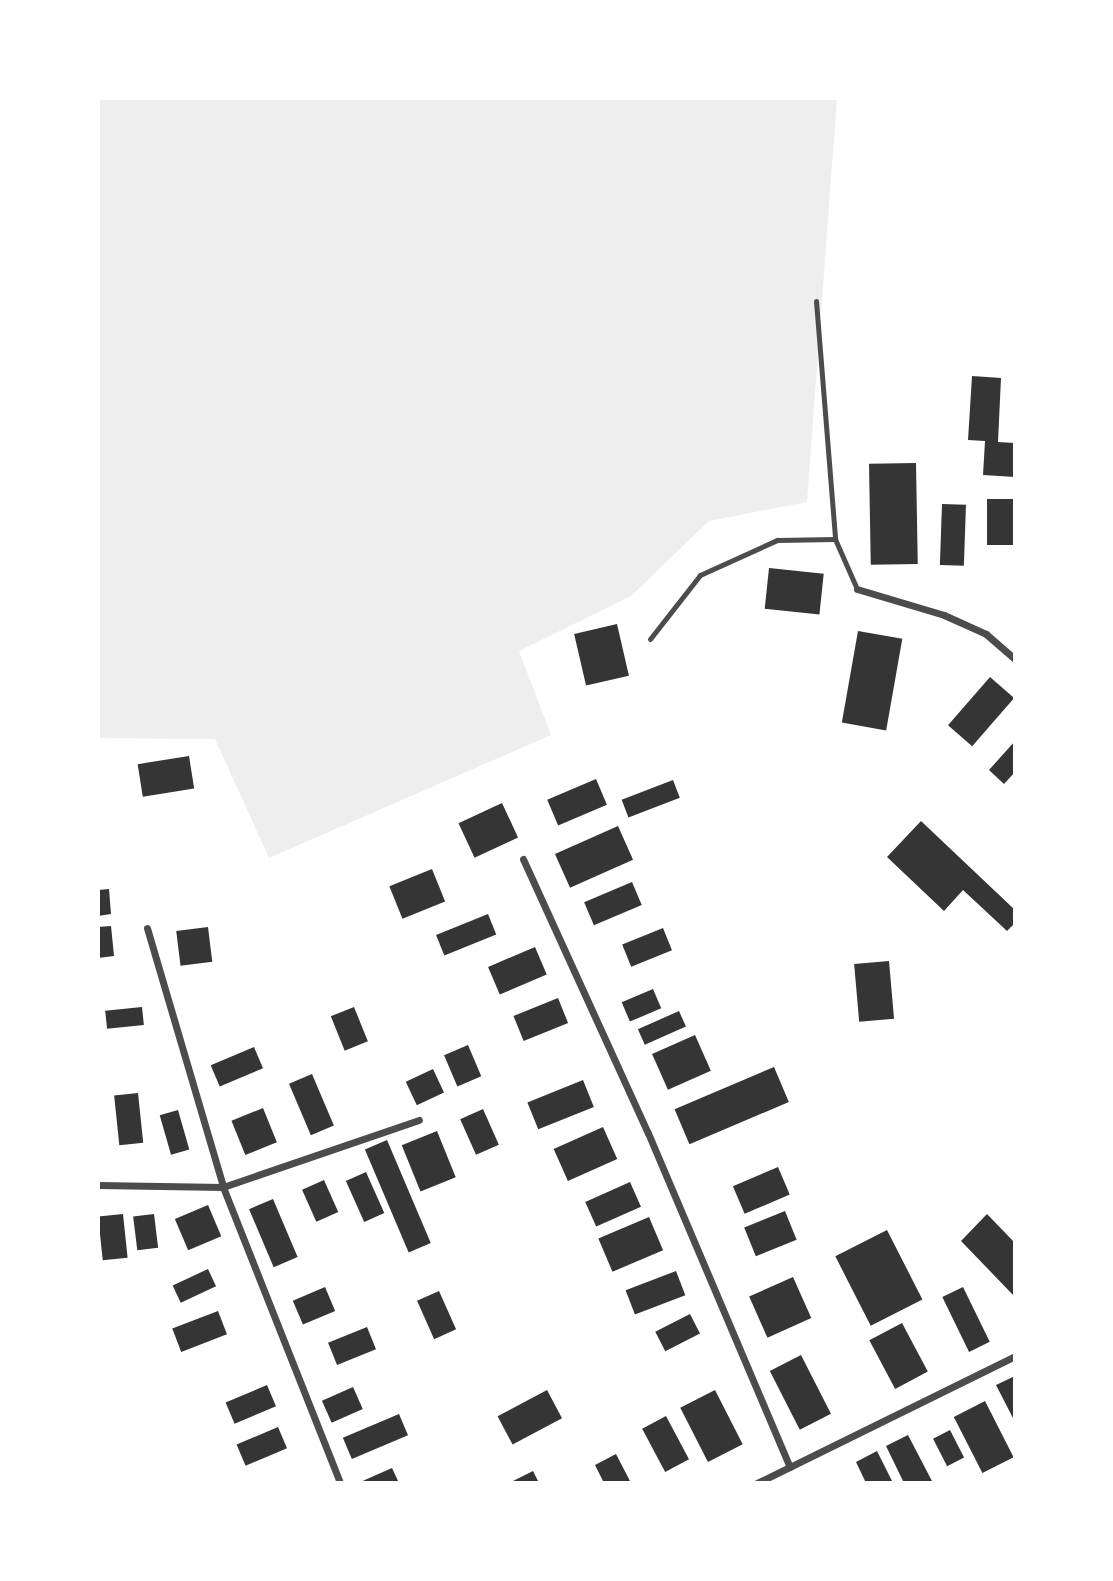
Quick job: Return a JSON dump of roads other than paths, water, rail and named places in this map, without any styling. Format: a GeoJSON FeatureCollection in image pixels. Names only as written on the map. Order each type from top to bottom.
{"type":"FeatureCollection","features":[{"type":"Feature","properties":{"kind":"street"},"geometry":{"type":"LineString","coordinates":[[857,589],[944,615],[986,634],[1015,659]]}},
{"type":"Feature","properties":{"kind":"street"},"geometry":{"type":"LineString","coordinates":[[523,859],[648,1133],[790,1467]]}},
{"type":"Feature","properties":{"kind":"street"},"geometry":{"type":"LineString","coordinates":[[147,928],[223,1188],[340,1483]]}},
{"type":"Feature","properties":{"kind":"street"},"geometry":{"type":"LineString","coordinates":[[98,1185],[223,1188],[419,1120]]}},
{"type":"Feature","properties":{"kind":"street"},"geometry":{"type":"LineString","coordinates":[[757,1483],[1015,1356]]}},
{"type":"Feature","properties":{"kind":"lane"},"geometry":{"type":"LineString","coordinates":[[816,301],[835,539],[857,589]]}},
{"type":"Feature","properties":{"kind":"lane"},"geometry":{"type":"LineString","coordinates":[[650,639],[700,575],[777,540],[835,539]]}}]}
